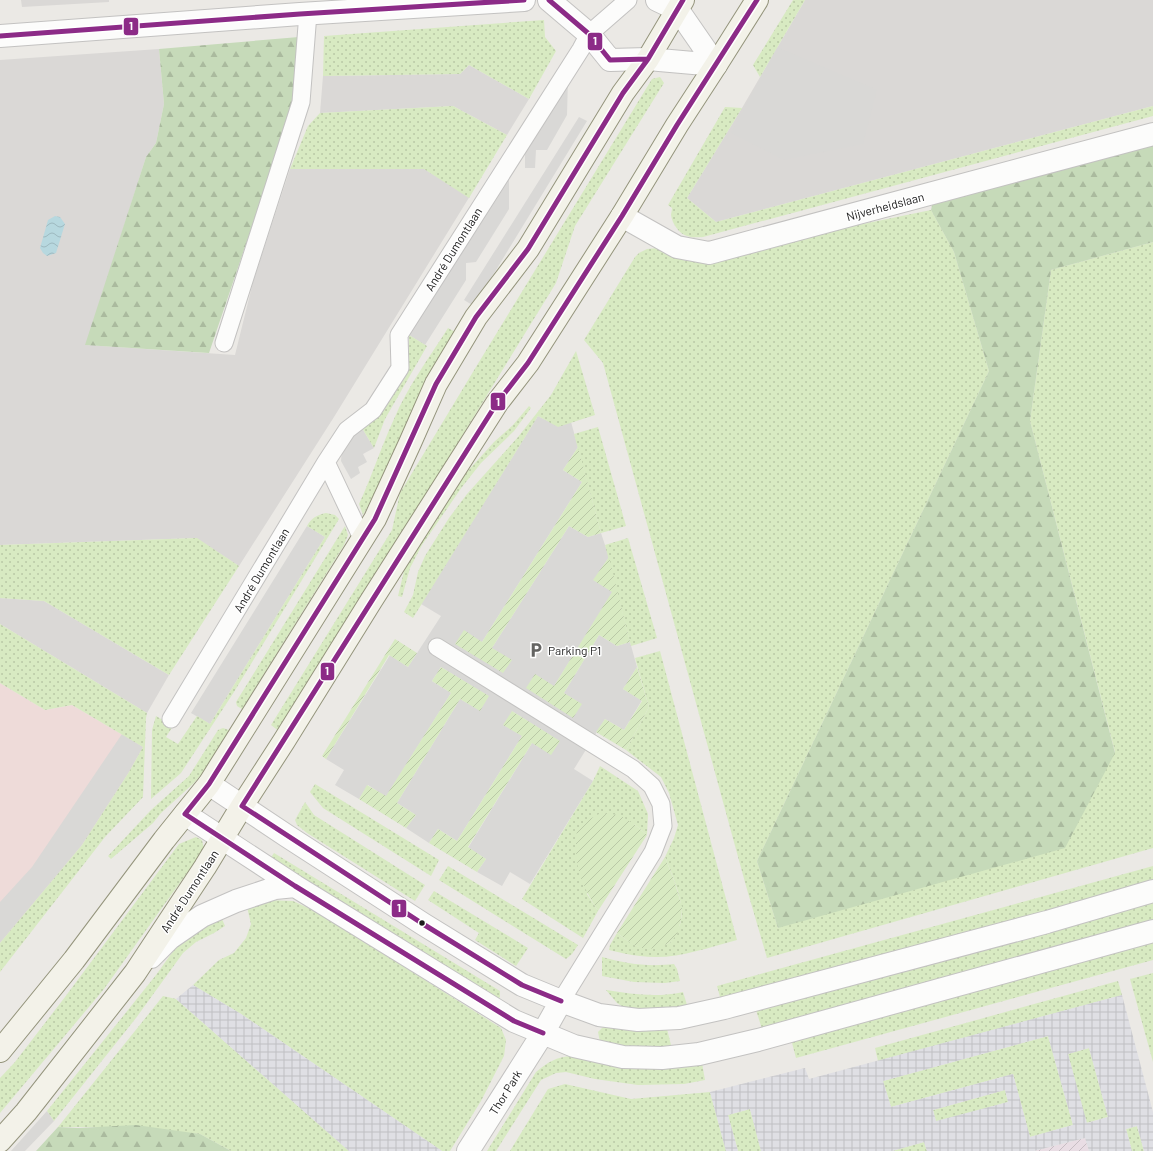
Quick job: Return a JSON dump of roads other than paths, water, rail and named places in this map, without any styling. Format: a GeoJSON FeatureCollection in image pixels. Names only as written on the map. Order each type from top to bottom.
{"type":"FeatureCollection","features":[{"type":"Feature","properties":{"kind":"main road","name":"André Dumontlaan"},"geometry":{"type":"LineString","coordinates":[[0,1141],[26,1112],[135,973],[223,838],[497,403],[528,363],[622,216],[677,125],[756,0]]}},
{"type":"Feature","properties":{"kind":"main road"},"geometry":{"type":"LineString","coordinates":[[0,1051],[74,960],[164,840],[209,784],[378,512],[436,384],[476,317],[528,249],[623,93],[648,59],[681,5]]}},
{"type":"Feature","properties":{"kind":"street"},"geometry":{"type":"LineString","coordinates":[[0,36],[308,13],[524,0]]}},
{"type":"Feature","properties":{"kind":"street"},"geometry":{"type":"LineString","coordinates":[[550,0],[590,34],[610,60],[648,59],[716,65]]}},
{"type":"Feature","properties":{"kind":"street"},"geometry":{"type":"LineString","coordinates":[[657,0],[681,5],[716,65]]}},
{"type":"Feature","properties":{"kind":"street","name":"Nijverheidslaan"},"geometry":{"type":"LineString","coordinates":[[622,216],[676,247],[709,254],[1153,134]]}},
{"type":"Feature","properties":{"kind":"street"},"geometry":{"type":"LineString","coordinates":[[209,784],[423,924],[522,985],[599,1015],[638,1020],[679,1018],[732,1006],[1039,924],[1153,891]]}},
{"type":"Feature","properties":{"kind":"street"},"geometry":{"type":"LineString","coordinates":[[185,814],[295,886],[514,1021],[574,1046],[623,1057],[662,1058],[699,1054],[758,1040],[1153,931]]}},
{"type":"Feature","properties":{"kind":"street"},"geometry":{"type":"LineString","coordinates":[[135,973],[170,938],[202,916],[236,901],[275,888],[295,886]]}},
{"type":"Feature","properties":{"kind":"street","name":"Thor Park"},"geometry":{"type":"LineString","coordinates":[[468,1151],[543,1034],[561,1001]]}},
{"type":"Feature","properties":{"kind":"lane","name":"André Dumontlaan"},"geometry":{"type":"LineString","coordinates":[[171,719],[326,462],[347,430],[373,410],[400,368],[399,335],[590,34],[628,0]]}},
{"type":"Feature","properties":{"kind":"lane"},"geometry":{"type":"LineString","coordinates":[[224,343],[301,102],[308,13]]}},
{"type":"Feature","properties":{"kind":"lane"},"geometry":{"type":"LineString","coordinates":[[326,462],[362,538]]}},
{"type":"Feature","properties":{"kind":"lane"},"geometry":{"type":"LineString","coordinates":[[437,648],[633,769],[652,786],[661,804],[663,826],[653,852],[561,1001]]}},
{"type":"Feature","properties":{"kind":"water"},"geometry":{"type":"Polygon","coordinates":[[[55,216],[60,217],[65,224],[56,253],[47,256],[40,248],[48,220],[55,216]]]}},
{"type":"Feature","properties":{"kind":"place","name":"Parking P1"},"geometry":{"type":"Point","coordinates":[536,650]}}]}
